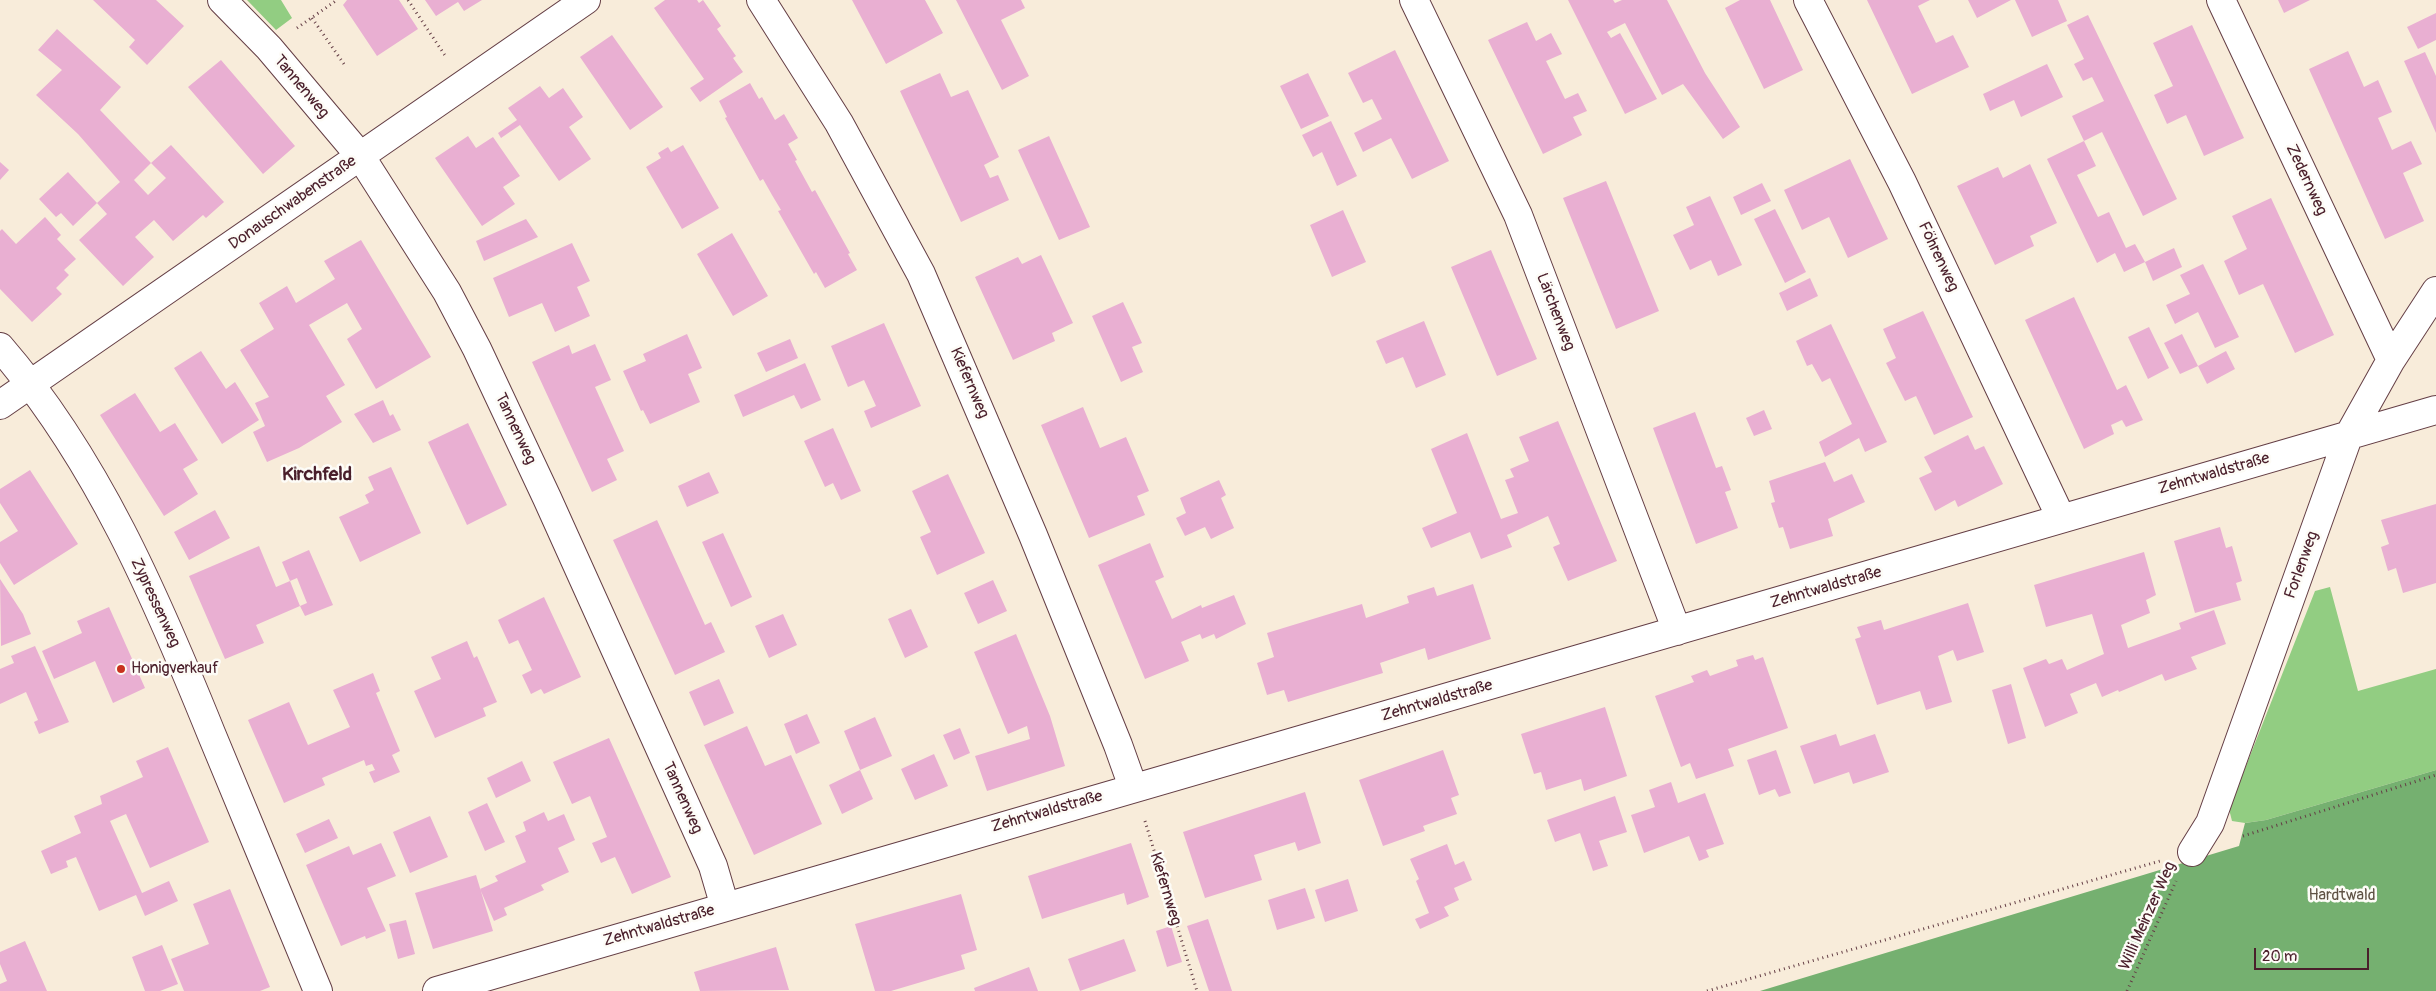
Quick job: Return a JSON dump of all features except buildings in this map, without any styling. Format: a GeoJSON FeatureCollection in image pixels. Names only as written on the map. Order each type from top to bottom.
{"type":"FeatureCollection","features":[{"type":"Feature","properties":{"kind":"street","name":"Tannenweg"},"geometry":{"type":"LineString","coordinates":[[222,0],[269,48],[361,157],[447,292],[477,349],[552,507],[713,866],[724,907]]}},
{"type":"Feature","properties":{"kind":"street","name":"Donauschwabenstraße"},"geometry":{"type":"LineString","coordinates":[[0,405],[586,0]]}},
{"type":"Feature","properties":{"kind":"street","name":"Kiefernweg"},"geometry":{"type":"LineString","coordinates":[[762,0],[839,123],[921,274],[1033,535],[1134,787]]}},
{"type":"Feature","properties":{"kind":"street","name":"Lärchenweg"},"geometry":{"type":"LineString","coordinates":[[1414,0],[1518,215],[1677,631]]}},
{"type":"Feature","properties":{"kind":"street","name":"Föhrenweg"},"geometry":{"type":"LineString","coordinates":[[1808,0],[1902,182],[2061,518]]}},
{"type":"Feature","properties":{"kind":"street","name":"Zedernweg"},"geometry":{"type":"LineString","coordinates":[[2221,0],[2391,360]]}},
{"type":"Feature","properties":{"kind":"street","name":"Forlenweg"},"geometry":{"type":"LineString","coordinates":[[2192,852],[2210,823],[2348,437],[2391,360],[2436,291]]}},
{"type":"Feature","properties":{"kind":"street","name":"Zypressenweg"},"geometry":{"type":"LineString","coordinates":[[0,347],[32,384],[102,495],[161,610],[318,991]]}},
{"type":"Feature","properties":{"kind":"street","name":"Zehntwaldstraße"},"geometry":{"type":"LineString","coordinates":[[438,991],[1134,787],[2436,410]]}},
{"type":"Feature","properties":{"kind":"path"},"geometry":{"type":"LineString","coordinates":[[269,48],[338,0]]}},
{"type":"Feature","properties":{"kind":"path"},"geometry":{"type":"LineString","coordinates":[[408,0],[465,84]]}},
{"type":"Feature","properties":{"kind":"path"},"geometry":{"type":"LineString","coordinates":[[312,18],[346,67]]}},
{"type":"Feature","properties":{"kind":"path"},"geometry":{"type":"LineString","coordinates":[[1707,991],[2192,852],[2436,775]]}},
{"type":"Feature","properties":{"kind":"path","name":"Kiefernweg"},"geometry":{"type":"LineString","coordinates":[[1134,787],[1197,991]]}},
{"type":"Feature","properties":{"kind":"path","name":"Willi Meinzer Weg"},"geometry":{"type":"LineString","coordinates":[[2127,991],[2182,867],[2192,852]]}},
{"type":"Feature","properties":{"kind":"green space"},"geometry":{"type":"Polygon","coordinates":[[[247,0],[281,0],[292,18],[276,30],[247,0]]]}},
{"type":"Feature","properties":{"kind":"green space"},"geometry":{"type":"Polygon","coordinates":[[[2330,587],[2358,691],[2436,669],[2436,770],[2266,820],[2245,823],[2232,821],[2229,809],[2315,591],[2330,587]]]}},
{"type":"Feature","properties":{"kind":"green space","name":"Hardtwald"},"geometry":{"type":"Polygon","coordinates":[[[2436,770],[2436,991],[1760,991],[2239,846],[2245,823],[2266,820],[2436,770]]]}},
{"type":"Feature","properties":{"kind":"place","name":"Honigverkauf"},"geometry":{"type":"Point","coordinates":[121,669]}},
{"type":"Feature","properties":{"kind":"district","name":"Kirchfeld"},"geometry":{"type":"Point","coordinates":[317,475]}}]}
